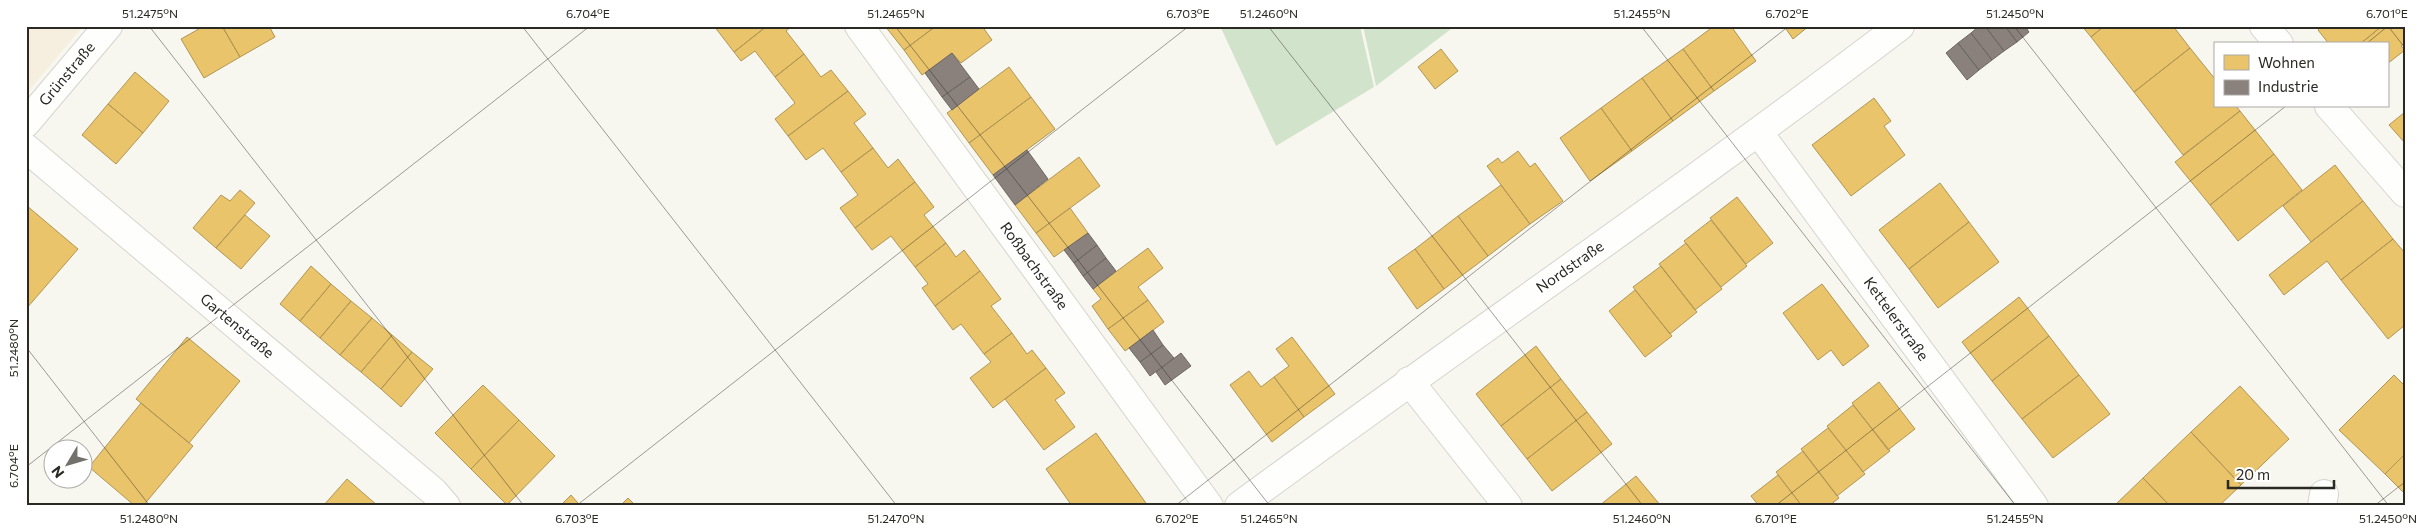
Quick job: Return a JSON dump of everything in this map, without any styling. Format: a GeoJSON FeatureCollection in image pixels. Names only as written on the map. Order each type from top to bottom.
{"type":"FeatureCollection","features":[{"type":"Feature","properties":{"kind":"street","name":"Grünstraße"},"geometry":{"type":"LineString","coordinates":[[26,123],[108,26]]}},
{"type":"Feature","properties":{"kind":"street","name":"Roßbachstraße"},"geometry":{"type":"LineString","coordinates":[[859,26],[1209,506]]}},
{"type":"Feature","properties":{"kind":"street","name":"Nordstraße"},"geometry":{"type":"LineString","coordinates":[[1239,506],[1409,381],[1760,132],[1900,26]]}},
{"type":"Feature","properties":{"kind":"street"},"geometry":{"type":"LineString","coordinates":[[2264,26],[2276,42]]}},
{"type":"Feature","properties":{"kind":"street"},"geometry":{"type":"LineString","coordinates":[[2332,108],[2405,193]]}},
{"type":"Feature","properties":{"kind":"street","name":"Kettelerstraße"},"geometry":{"type":"LineString","coordinates":[[1760,132],[2034,506]]}},
{"type":"Feature","properties":{"kind":"street","name":"Gartenstraße"},"geometry":{"type":"LineString","coordinates":[[26,148],[434,492],[446,506]]}},
{"type":"Feature","properties":{"kind":"street"},"geometry":{"type":"LineString","coordinates":[[1409,381],[1508,506]]}},
{"type":"Feature","properties":{"kind":"shaded area"},"geometry":{"type":"Polygon","coordinates":[[[26,26],[83,26],[26,94],[26,26]]]}},
{"type":"Feature","properties":{"kind":"green space"},"geometry":{"type":"Polygon","coordinates":[[[1220,26],[1360,26],[1374,87],[1276,146],[1220,26]]]}},
{"type":"Feature","properties":{"kind":"green space"},"geometry":{"type":"Polygon","coordinates":[[[1363,26],[1455,26],[1376,86],[1363,26]]]}},
{"type":"Feature","properties":{"kind":"building: Wohnen"},"geometry":{"type":"Polygon","coordinates":[[[204,26],[222,26],[240,57],[204,78],[181,39],[204,26]]]}},
{"type":"Feature","properties":{"kind":"building: Wohnen"},"geometry":{"type":"Polygon","coordinates":[[[222,26],[269,26],[275,37],[240,57],[222,26]]]}},
{"type":"Feature","properties":{"kind":"building: Wohnen"},"geometry":{"type":"Polygon","coordinates":[[[714,26],[767,26],[734,52],[714,26]]]}},
{"type":"Feature","properties":{"kind":"building: Wohnen"},"geometry":{"type":"Polygon","coordinates":[[[767,26],[792,26],[786,31],[804,54],[775,77],[755,51],[741,61],[734,52],[767,26]]]}},
{"type":"Feature","properties":{"kind":"building: Wohnen"},"geometry":{"type":"Polygon","coordinates":[[[885,26],[936,26],[904,50],[885,26]]]}},
{"type":"Feature","properties":{"kind":"building: Wohnen"},"geometry":{"type":"Polygon","coordinates":[[[936,26],[950,26],[952,29],[955,26],[982,26],[992,40],[961,63],[952,53],[922,75],[904,50],[936,26]]]}},
{"type":"Feature","properties":{"kind":"building: Wohnen"},"geometry":{"type":"Polygon","coordinates":[[[1714,26],[1731,26],[1756,61],[1714,91],[1683,49],[1714,26]]]}},
{"type":"Feature","properties":{"kind":"building: Wohnen"},"geometry":{"type":"Polygon","coordinates":[[[1784,26],[1809,26],[1793,39],[1784,26]]]}},
{"type":"Feature","properties":{"kind":"building: Wohnen"},"geometry":{"type":"Polygon","coordinates":[[[2082,26],[2104,26],[2091,37],[2082,26]]]}},
{"type":"Feature","properties":{"kind":"building: Wohnen"},"geometry":{"type":"Polygon","coordinates":[[[2104,26],[2173,26],[2190,48],[2134,92],[2091,37],[2104,26]]]}},
{"type":"Feature","properties":{"kind":"building: Wohnen"},"geometry":{"type":"Polygon","coordinates":[[[2322,26],[2382,26],[2362,42],[2327,42],[2318,30],[2322,26]]]}},
{"type":"Feature","properties":{"kind":"building: Wohnen"},"geometry":{"type":"Polygon","coordinates":[[[2382,26],[2405,26],[2405,43],[2401,46],[2405,50],[2388,63],[2388,42],[2362,42],[2382,26]]]}},
{"type":"Feature","properties":{"kind":"building: Wohnen"},"geometry":{"type":"Polygon","coordinates":[[[2190,48],[2214,78],[2214,108],[2238,108],[2240,111],[2183,155],[2134,92],[2190,48]]]}},
{"type":"Feature","properties":{"kind":"building: Wohnen"},"geometry":{"type":"Polygon","coordinates":[[[1441,49],[1458,71],[1435,89],[1418,67],[1441,49]]]}},
{"type":"Feature","properties":{"kind":"building: Wohnen"},"geometry":{"type":"Polygon","coordinates":[[[1683,49],[1714,91],[1673,121],[1642,78],[1683,49]]]}},
{"type":"Feature","properties":{"kind":"building: Wohnen"},"geometry":{"type":"Polygon","coordinates":[[[804,54],[821,77],[831,70],[848,91],[788,136],[775,119],[795,103],[775,77],[804,54]]]}},
{"type":"Feature","properties":{"kind":"building: Wohnen"},"geometry":{"type":"Polygon","coordinates":[[[1009,67],[1031,97],[969,143],[947,113],[1009,67]]]}},
{"type":"Feature","properties":{"kind":"building: Wohnen"},"geometry":{"type":"Polygon","coordinates":[[[135,72],[169,101],[143,133],[108,104],[135,72]]]}},
{"type":"Feature","properties":{"kind":"building: Wohnen"},"geometry":{"type":"Polygon","coordinates":[[[1642,78],[1673,121],[1632,151],[1601,108],[1642,78]]]}},
{"type":"Feature","properties":{"kind":"building: Wohnen"},"geometry":{"type":"Polygon","coordinates":[[[848,91],[866,114],[854,123],[873,148],[841,172],[823,148],[806,160],[788,136],[848,91]]]}},
{"type":"Feature","properties":{"kind":"building: Wohnen"},"geometry":{"type":"Polygon","coordinates":[[[1031,97],[1055,129],[993,175],[969,143],[1031,97]]]}},
{"type":"Feature","properties":{"kind":"building: Wohnen"},"geometry":{"type":"Polygon","coordinates":[[[1874,98],[1891,121],[1884,126],[1905,155],[1851,196],[1812,145],[1874,98]]]}},
{"type":"Feature","properties":{"kind":"building: Wohnen"},"geometry":{"type":"Polygon","coordinates":[[[108,104],[143,133],[116,164],[82,135],[108,104]]]}},
{"type":"Feature","properties":{"kind":"building: Wohnen"},"geometry":{"type":"Polygon","coordinates":[[[1601,108],[1632,151],[1590,181],[1560,138],[1601,108]]]}},
{"type":"Feature","properties":{"kind":"building: Wohnen"},"geometry":{"type":"Polygon","coordinates":[[[2240,111],[2274,154],[2210,205],[2175,162],[2240,111]]]}},
{"type":"Feature","properties":{"kind":"building: Wohnen"},"geometry":{"type":"Polygon","coordinates":[[[2405,112],[2405,143],[2389,125],[2405,112]]]}},
{"type":"Feature","properties":{"kind":"building: Wohnen"},"geometry":{"type":"Polygon","coordinates":[[[873,148],[888,168],[898,159],[915,182],[855,228],[840,208],[858,195],[841,172],[873,148]]]}},
{"type":"Feature","properties":{"kind":"building: Wohnen"},"geometry":{"type":"Polygon","coordinates":[[[1518,151],[1530,167],[1535,163],[1563,201],[1530,224],[1487,166],[1498,158],[1502,163],[1518,151]]]}},
{"type":"Feature","properties":{"kind":"building: Wohnen"},"geometry":{"type":"Polygon","coordinates":[[[2274,154],[2302,190],[2238,241],[2210,205],[2274,154]]]}},
{"type":"Feature","properties":{"kind":"building: Wohnen"},"geometry":{"type":"Polygon","coordinates":[[[1079,157],[1100,186],[1036,233],[1015,205],[1079,157]]]}},
{"type":"Feature","properties":{"kind":"building: Wohnen"},"geometry":{"type":"Polygon","coordinates":[[[2335,165],[2363,201],[2311,242],[2283,206],[2335,165]]]}},
{"type":"Feature","properties":{"kind":"building: Wohnen"},"geometry":{"type":"Polygon","coordinates":[[[915,182],[934,207],[924,215],[946,243],[915,267],[891,236],[872,250],[855,228],[915,182]]]}},
{"type":"Feature","properties":{"kind":"building: Wohnen"},"geometry":{"type":"Polygon","coordinates":[[[1940,183],[1969,222],[1909,269],[1879,230],[1940,183]]]}},
{"type":"Feature","properties":{"kind":"building: Wohnen"},"geometry":{"type":"Polygon","coordinates":[[[1501,185],[1530,224],[1488,256],[1458,216],[1501,185]]]}},
{"type":"Feature","properties":{"kind":"building: Wohnen"},"geometry":{"type":"Polygon","coordinates":[[[240,190],[255,203],[216,248],[193,228],[221,195],[230,201],[240,190]]]}},
{"type":"Feature","properties":{"kind":"building: Wohnen"},"geometry":{"type":"Polygon","coordinates":[[[1737,197],[1773,243],[1746,264],[1710,218],[1737,197]]]}},
{"type":"Feature","properties":{"kind":"building: Wohnen"},"geometry":{"type":"Polygon","coordinates":[[[2363,201],[2393,239],[2341,280],[2327,261],[2284,295],[2269,275],[2363,201]]]}},
{"type":"Feature","properties":{"kind":"building: Wohnen"},"geometry":{"type":"Polygon","coordinates":[[[26,205],[78,249],[26,309],[26,205]]]}},
{"type":"Feature","properties":{"kind":"building: Wohnen"},"geometry":{"type":"Polygon","coordinates":[[[1070,208],[1088,233],[1054,257],[1036,233],[1070,208]]]}},
{"type":"Feature","properties":{"kind":"building: Wohnen"},"geometry":{"type":"Polygon","coordinates":[[[245,215],[270,236],[241,269],[216,248],[245,215]]]}},
{"type":"Feature","properties":{"kind":"building: Wohnen"},"geometry":{"type":"Polygon","coordinates":[[[1458,216],[1488,256],[1444,289],[1415,249],[1458,216]]]}},
{"type":"Feature","properties":{"kind":"building: Wohnen"},"geometry":{"type":"Polygon","coordinates":[[[1711,220],[1747,266],[1721,287],[1684,241],[1711,220]]]}},
{"type":"Feature","properties":{"kind":"building: Wohnen"},"geometry":{"type":"Polygon","coordinates":[[[1969,222],[1999,262],[1938,308],[1909,269],[1969,222]]]}},
{"type":"Feature","properties":{"kind":"building: Wohnen"},"geometry":{"type":"Polygon","coordinates":[[[2393,239],[2405,253],[2405,325],[2388,339],[2341,280],[2393,239]]]}},
{"type":"Feature","properties":{"kind":"building: Wohnen"},"geometry":{"type":"Polygon","coordinates":[[[946,243],[956,257],[964,250],[980,271],[935,306],[922,288],[928,284],[915,267],[946,243]]]}},
{"type":"Feature","properties":{"kind":"building: Wohnen"},"geometry":{"type":"Polygon","coordinates":[[[1686,243],[1722,289],[1695,310],[1659,264],[1686,243]]]}},
{"type":"Feature","properties":{"kind":"building: Wohnen"},"geometry":{"type":"Polygon","coordinates":[[[1148,248],[1163,268],[1138,287],[1148,300],[1108,329],[1092,306],[1101,299],[1093,289],[1148,248]]]}},
{"type":"Feature","properties":{"kind":"building: Wohnen"},"geometry":{"type":"Polygon","coordinates":[[[1415,249],[1444,289],[1417,309],[1388,268],[1415,249]]]}},
{"type":"Feature","properties":{"kind":"building: Wohnen"},"geometry":{"type":"Polygon","coordinates":[[[311,266],[331,284],[300,321],[280,304],[311,266]]]}},
{"type":"Feature","properties":{"kind":"building: Wohnen"},"geometry":{"type":"Polygon","coordinates":[[[1661,266],[1697,312],[1670,334],[1633,287],[1661,266]]]}},
{"type":"Feature","properties":{"kind":"building: Wohnen"},"geometry":{"type":"Polygon","coordinates":[[[980,271],[1001,299],[991,306],[1012,333],[984,354],[961,324],[953,330],[935,306],[980,271]]]}},
{"type":"Feature","properties":{"kind":"building: Wohnen"},"geometry":{"type":"Polygon","coordinates":[[[331,284],[351,301],[320,338],[300,321],[331,284]]]}},
{"type":"Feature","properties":{"kind":"building: Wohnen"},"geometry":{"type":"Polygon","coordinates":[[[1822,284],[1869,346],[1843,366],[1831,350],[1818,360],[1783,313],[1822,284]]]}},
{"type":"Feature","properties":{"kind":"building: Wohnen"},"geometry":{"type":"Polygon","coordinates":[[[1635,290],[1672,336],[1645,357],[1609,311],[1635,290]]]}},
{"type":"Feature","properties":{"kind":"building: Wohnen"},"geometry":{"type":"Polygon","coordinates":[[[2019,297],[2049,336],[1992,381],[1962,342],[2019,297]]]}},
{"type":"Feature","properties":{"kind":"building: Wohnen"},"geometry":{"type":"Polygon","coordinates":[[[1148,300],[1164,322],[1125,351],[1108,329],[1148,300]]]}},
{"type":"Feature","properties":{"kind":"building: Wohnen"},"geometry":{"type":"Polygon","coordinates":[[[351,301],[372,318],[340,355],[320,338],[351,301]]]}},
{"type":"Feature","properties":{"kind":"building: Wohnen"},"geometry":{"type":"Polygon","coordinates":[[[372,318],[392,335],[361,372],[340,355],[372,318]]]}},
{"type":"Feature","properties":{"kind":"building: Wohnen"},"geometry":{"type":"Polygon","coordinates":[[[1012,333],[1027,354],[1032,350],[1046,368],[993,408],[970,378],[991,362],[984,354],[1012,333]]]}},
{"type":"Feature","properties":{"kind":"building: Wohnen"},"geometry":{"type":"Polygon","coordinates":[[[392,335],[412,352],[381,389],[361,372],[392,335]]]}},
{"type":"Feature","properties":{"kind":"building: Wohnen"},"geometry":{"type":"Polygon","coordinates":[[[2049,336],[2079,375],[2022,419],[1992,381],[2049,336]]]}},
{"type":"Feature","properties":{"kind":"building: Wohnen"},"geometry":{"type":"Polygon","coordinates":[[[187,337],[240,381],[189,443],[136,399],[187,337]]]}},
{"type":"Feature","properties":{"kind":"building: Wohnen"},"geometry":{"type":"Polygon","coordinates":[[[1292,337],[1335,394],[1304,417],[1274,377],[1289,366],[1276,349],[1292,337]]]}},
{"type":"Feature","properties":{"kind":"building: Wohnen"},"geometry":{"type":"Polygon","coordinates":[[[1536,346],[1561,379],[1501,426],[1476,394],[1536,346]]]}},
{"type":"Feature","properties":{"kind":"building: Wohnen"},"geometry":{"type":"Polygon","coordinates":[[[412,352],[433,369],[401,407],[381,389],[412,352]]]}},
{"type":"Feature","properties":{"kind":"building: Wohnen"},"geometry":{"type":"Polygon","coordinates":[[[1046,368],[1065,393],[1055,400],[1075,427],[1044,450],[1005,399],[1046,368]]]}},
{"type":"Feature","properties":{"kind":"building: Wohnen"},"geometry":{"type":"Polygon","coordinates":[[[1249,371],[1261,387],[1274,377],[1304,417],[1272,442],[1230,385],[1249,371]]]}},
{"type":"Feature","properties":{"kind":"building: Wohnen"},"geometry":{"type":"Polygon","coordinates":[[[2079,375],[2110,414],[2053,458],[2022,419],[2079,375]]]}},
{"type":"Feature","properties":{"kind":"building: Wohnen"},"geometry":{"type":"Polygon","coordinates":[[[2394,375],[2405,386],[2405,454],[2385,474],[2339,430],[2394,375]]]}},
{"type":"Feature","properties":{"kind":"building: Wohnen"},"geometry":{"type":"Polygon","coordinates":[[[1561,379],[1587,412],[1527,459],[1501,426],[1561,379]]]}},
{"type":"Feature","properties":{"kind":"building: Wohnen"},"geometry":{"type":"Polygon","coordinates":[[[1879,382],[1915,429],[1888,450],[1852,403],[1879,382]]]}},
{"type":"Feature","properties":{"kind":"building: Wohnen"},"geometry":{"type":"Polygon","coordinates":[[[483,385],[519,420],[471,469],[435,433],[483,385]]]}},
{"type":"Feature","properties":{"kind":"building: Wohnen"},"geometry":{"type":"Polygon","coordinates":[[[2240,386],[2289,439],[2241,485],[2191,432],[2240,386]]]}},
{"type":"Feature","properties":{"kind":"building: Wohnen"},"geometry":{"type":"Polygon","coordinates":[[[141,403],[193,446],[143,506],[135,506],[92,470],[92,463],[141,403]]]}},
{"type":"Feature","properties":{"kind":"building: Wohnen"},"geometry":{"type":"Polygon","coordinates":[[[1853,405],[1890,451],[1863,472],[1827,426],[1853,405]]]}},
{"type":"Feature","properties":{"kind":"building: Wohnen"},"geometry":{"type":"Polygon","coordinates":[[[1587,412],[1612,444],[1552,491],[1527,459],[1587,412]]]}},
{"type":"Feature","properties":{"kind":"building: Wohnen"},"geometry":{"type":"Polygon","coordinates":[[[519,420],[555,456],[507,505],[471,469],[519,420]]]}},
{"type":"Feature","properties":{"kind":"building: Wohnen"},"geometry":{"type":"Polygon","coordinates":[[[1828,428],[1865,474],[1837,496],[1801,449],[1828,428]]]}},
{"type":"Feature","properties":{"kind":"building: Wohnen"},"geometry":{"type":"Polygon","coordinates":[[[2191,432],[2241,485],[2219,506],[2170,506],[2143,478],[2191,432]]]}},
{"type":"Feature","properties":{"kind":"building: Wohnen"},"geometry":{"type":"Polygon","coordinates":[[[1096,433],[1148,506],[1072,506],[1046,469],[1096,433]]]}},
{"type":"Feature","properties":{"kind":"building: Wohnen"},"geometry":{"type":"Polygon","coordinates":[[[1803,451],[1839,498],[1829,506],[1802,506],[1776,472],[1803,451]]]}},
{"type":"Feature","properties":{"kind":"building: Wohnen"},"geometry":{"type":"Polygon","coordinates":[[[2405,454],[2405,494],[2385,474],[2405,454]]]}},
{"type":"Feature","properties":{"kind":"building: Wohnen"},"geometry":{"type":"Polygon","coordinates":[[[1778,475],[1802,506],[1759,506],[1751,496],[1778,475]]]}},
{"type":"Feature","properties":{"kind":"building: Wohnen"},"geometry":{"type":"Polygon","coordinates":[[[1636,476],[1661,506],[1599,506],[1636,476]]]}},
{"type":"Feature","properties":{"kind":"building: Wohnen"},"geometry":{"type":"Polygon","coordinates":[[[2143,478],[2170,506],[2114,506],[2143,478]]]}},
{"type":"Feature","properties":{"kind":"building: Wohnen"},"geometry":{"type":"Polygon","coordinates":[[[347,479],[378,506],[323,506],[347,479]]]}},
{"type":"Feature","properties":{"kind":"building: Wohnen"},"geometry":{"type":"Polygon","coordinates":[[[571,495],[578,503],[575,506],[560,506],[571,495]]]}},
{"type":"Feature","properties":{"kind":"building: Wohnen"},"geometry":{"type":"Polygon","coordinates":[[[628,498],[636,506],[620,506],[628,498]]]}},
{"type":"Feature","properties":{"kind":"building: Industrie"},"geometry":{"type":"Polygon","coordinates":[[[1979,26],[1985,26],[2004,51],[1992,60],[1971,33],[1979,26]]]}},
{"type":"Feature","properties":{"kind":"building: Industrie"},"geometry":{"type":"Polygon","coordinates":[[[1985,26],[2005,26],[2017,42],[2004,51],[1985,26]]]}},
{"type":"Feature","properties":{"kind":"building: Industrie"},"geometry":{"type":"Polygon","coordinates":[[[2005,26],[2025,26],[2029,32],[2017,42],[2005,26]]]}},
{"type":"Feature","properties":{"kind":"building: Industrie"},"geometry":{"type":"Polygon","coordinates":[[[1971,33],[1992,60],[1979,70],[1958,43],[1971,33]]]}},
{"type":"Feature","properties":{"kind":"building: Industrie"},"geometry":{"type":"Polygon","coordinates":[[[1958,43],[1979,70],[1967,80],[1946,53],[1958,43]]]}},
{"type":"Feature","properties":{"kind":"building: Industrie"},"geometry":{"type":"Polygon","coordinates":[[[952,53],[970,77],[942,97],[925,73],[952,53]]]}},
{"type":"Feature","properties":{"kind":"building: Industrie"},"geometry":{"type":"Polygon","coordinates":[[[970,77],[979,89],[952,110],[942,97],[970,77]]]}},
{"type":"Feature","properties":{"kind":"building: Industrie"},"geometry":{"type":"Polygon","coordinates":[[[1027,150],[1048,179],[1015,205],[993,175],[1027,150]]]}},
{"type":"Feature","properties":{"kind":"building: Industrie"},"geometry":{"type":"Polygon","coordinates":[[[1088,233],[1097,245],[1074,263],[1064,250],[1088,233]]]}},
{"type":"Feature","properties":{"kind":"building: Industrie"},"geometry":{"type":"Polygon","coordinates":[[[1097,245],[1106,258],[1083,276],[1074,263],[1097,245]]]}},
{"type":"Feature","properties":{"kind":"building: Industrie"},"geometry":{"type":"Polygon","coordinates":[[[1106,258],[1116,271],[1093,289],[1083,276],[1106,258]]]}},
{"type":"Feature","properties":{"kind":"building: Industrie"},"geometry":{"type":"Polygon","coordinates":[[[1153,330],[1163,345],[1140,362],[1129,348],[1153,330]]]}},
{"type":"Feature","properties":{"kind":"building: Industrie"},"geometry":{"type":"Polygon","coordinates":[[[1163,345],[1174,358],[1150,376],[1140,362],[1163,345]]]}},
{"type":"Feature","properties":{"kind":"building: Industrie"},"geometry":{"type":"Polygon","coordinates":[[[1181,353],[1191,366],[1165,385],[1156,372],[1181,353]]]}}]}
